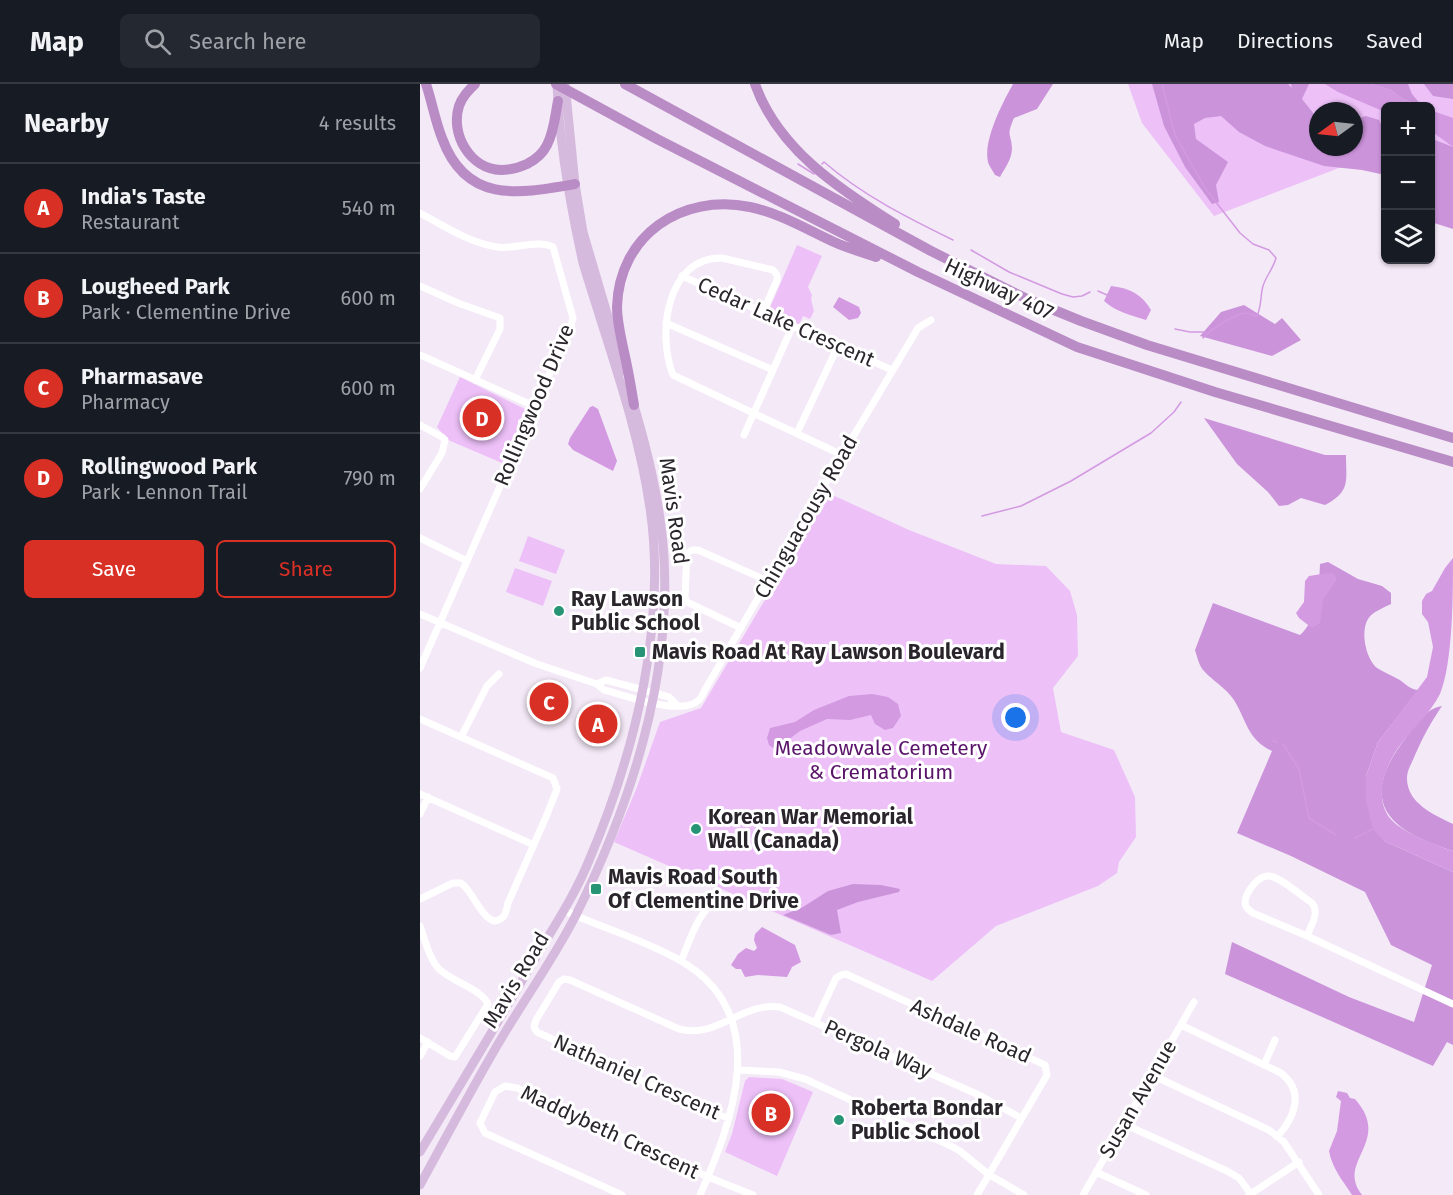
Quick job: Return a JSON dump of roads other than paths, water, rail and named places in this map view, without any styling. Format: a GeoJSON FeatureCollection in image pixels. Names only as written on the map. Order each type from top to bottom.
{"type":"FeatureCollection","features":[{"type":"Feature","properties":{"kind":"highway"},"geometry":{"type":"LineString","coordinates":[[426,84],[442,138],[451,158],[464,174],[476,183],[494,190],[519,192],[571,185]]}},
{"type":"Feature","properties":{"kind":"highway"},"geometry":{"type":"LineString","coordinates":[[475,84],[459,105],[456,119],[458,134],[465,149],[475,160],[486,167],[500,170],[515,169],[531,162],[541,154],[547,146],[553,128],[558,101]]}},
{"type":"Feature","properties":{"kind":"highway"},"geometry":{"type":"LineString","coordinates":[[545,84],[562,93],[573,94]]}},
{"type":"Feature","properties":{"kind":"highway","name":"Highway 407"},"geometry":{"type":"LineString","coordinates":[[556,84],[918,272],[1077,346],[1215,392],[1453,462]]}},
{"type":"Feature","properties":{"kind":"highway","name":"Highway 407"},"geometry":{"type":"LineString","coordinates":[[625,84],[932,251],[1017,294],[1147,345],[1453,438]]}},
{"type":"Feature","properties":{"kind":"highway"},"geometry":{"type":"LineString","coordinates":[[755,84],[761,100],[777,127],[795,149],[838,185],[909,232],[932,251]]}},
{"type":"Feature","properties":{"kind":"highway"},"geometry":{"type":"LineString","coordinates":[[634,405],[619,327],[617,308],[619,290],[627,264],[638,244],[658,224],[676,213],[715,203],[751,207],[775,214],[837,243],[918,272]]}},
{"type":"Feature","properties":{"kind":"main road","name":"Mavis Road"},"geometry":{"type":"LineString","coordinates":[[420,1152],[563,910],[590,860],[618,786],[648,657],[654,559],[650,510],[642,464],[583,263],[556,84]]}},
{"type":"Feature","properties":{"kind":"main road","name":"Mavis Road"},"geometry":{"type":"LineString","coordinates":[[420,1185],[501,1038],[532,992],[575,916],[600,864],[621,810],[652,703],[663,631],[664,559],[660,512],[652,469],[590,261],[571,185],[565,84]]}},
{"type":"Feature","properties":{"kind":"main road"},"geometry":{"type":"LineString","coordinates":[[491,1032],[501,1038]]}},
{"type":"Feature","properties":{"kind":"street","name":"Rollingwood Drive"},"geometry":{"type":"LineString","coordinates":[[420,213],[463,236],[499,248],[544,245],[553,247],[573,318],[420,668]]}},
{"type":"Feature","properties":{"kind":"street"},"geometry":{"type":"LineString","coordinates":[[682,276],[694,265],[715,258],[773,270],[777,275],[777,280],[763,312]]}},
{"type":"Feature","properties":{"kind":"street","name":"Cedar Lake Crescent"},"geometry":{"type":"LineString","coordinates":[[842,455],[673,375],[666,343],[666,323],[669,307],[682,276],[892,370]]}},
{"type":"Feature","properties":{"kind":"street"},"geometry":{"type":"LineString","coordinates":[[420,286],[500,318],[500,328],[475,380]]}},
{"type":"Feature","properties":{"kind":"street","name":"Chinguacousy Road"},"geometry":{"type":"LineString","coordinates":[[677,705],[687,705],[699,699],[892,370],[918,328],[931,320]]}},
{"type":"Feature","properties":{"kind":"street"},"geometry":{"type":"LineString","coordinates":[[666,323],[773,370]]}},
{"type":"Feature","properties":{"kind":"street"},"geometry":{"type":"LineString","coordinates":[[744,435],[793,325]]}},
{"type":"Feature","properties":{"kind":"street"},"geometry":{"type":"LineString","coordinates":[[796,434],[838,346]]}},
{"type":"Feature","properties":{"kind":"street"},"geometry":{"type":"LineString","coordinates":[[420,355],[534,406]]}},
{"type":"Feature","properties":{"kind":"street"},"geometry":{"type":"LineString","coordinates":[[420,425],[442,436],[445,440],[442,453],[420,489]]}},
{"type":"Feature","properties":{"kind":"street"},"geometry":{"type":"LineString","coordinates":[[420,538],[466,561]]}},
{"type":"Feature","properties":{"kind":"street"},"geometry":{"type":"LineString","coordinates":[[741,628],[687,602],[687,555],[692,550],[698,550],[768,581]]}},
{"type":"Feature","properties":{"kind":"street"},"geometry":{"type":"LineString","coordinates":[[420,614],[537,664],[597,684],[604,690],[654,693],[669,697],[677,705]]}},
{"type":"Feature","properties":{"kind":"street"},"geometry":{"type":"LineString","coordinates":[[460,737],[487,686],[499,674]]}},
{"type":"Feature","properties":{"kind":"street"},"geometry":{"type":"LineString","coordinates":[[641,694],[660,706],[677,705]]}},
{"type":"Feature","properties":{"kind":"street"},"geometry":{"type":"LineString","coordinates":[[420,719],[553,778],[557,789],[508,903],[505,915],[499,921],[487,917],[461,883],[453,883],[420,899]]}},
{"type":"Feature","properties":{"kind":"street"},"geometry":{"type":"LineString","coordinates":[[420,794],[534,845]]}},
{"type":"Feature","properties":{"kind":"street"},"geometry":{"type":"LineString","coordinates":[[420,814],[428,797]]}},
{"type":"Feature","properties":{"kind":"street"},"geometry":{"type":"LineString","coordinates":[[1307,936],[1316,914],[1316,908],[1272,877],[1261,877],[1245,902],[1248,909],[1257,915],[1453,1004]]}},
{"type":"Feature","properties":{"kind":"street"},"geometry":{"type":"LineString","coordinates":[[681,961],[704,912],[710,904],[718,901]]}},
{"type":"Feature","properties":{"kind":"street"},"geometry":{"type":"LineString","coordinates":[[563,910],[681,961],[694,969],[716,991],[731,1019],[738,1046],[739,1070],[736,1092],[729,1118],[700,1195]]}},
{"type":"Feature","properties":{"kind":"street"},"geometry":{"type":"LineString","coordinates":[[420,926],[436,965],[448,976],[484,997],[488,1004],[454,1057],[420,1038]]}},
{"type":"Feature","properties":{"kind":"street","name":"Ashdale Road"},"geometry":{"type":"LineString","coordinates":[[816,1021],[836,978],[846,974],[1045,1065],[1047,1075],[977,1195]]}},
{"type":"Feature","properties":{"kind":"street","name":"Nathaniel Crescent"},"geometry":{"type":"LineString","coordinates":[[729,1118],[712,1113],[543,1036],[534,1027],[543,1006],[559,982],[564,979],[687,1031],[703,1031],[731,1019]]}},
{"type":"Feature","properties":{"kind":"street","name":"Susan Avenue"},"geometry":{"type":"LineString","coordinates":[[1083,1195],[1194,1002]]}},
{"type":"Feature","properties":{"kind":"street","name":"Pergola Way"},"geometry":{"type":"LineString","coordinates":[[731,1019],[758,1006],[768,1005],[788,1009],[979,1095],[1021,1118]]}},
{"type":"Feature","properties":{"kind":"street"},"geometry":{"type":"LineString","coordinates":[[1180,1025],[1281,1073],[1288,1079],[1295,1102],[1292,1118],[1277,1137]]}},
{"type":"Feature","properties":{"kind":"street"},"geometry":{"type":"LineString","coordinates":[[1264,1065],[1275,1040]]}},
{"type":"Feature","properties":{"kind":"street"},"geometry":{"type":"LineString","coordinates":[[420,1056],[428,1042]]}},
{"type":"Feature","properties":{"kind":"street"},"geometry":{"type":"LineString","coordinates":[[739,1070],[779,1072],[805,1079],[946,1143],[960,1151],[988,1174],[1024,1195]]}},
{"type":"Feature","properties":{"kind":"street"},"geometry":{"type":"LineString","coordinates":[[1152,1075],[1248,1119],[1284,1142],[1319,1195]]}},
{"type":"Feature","properties":{"kind":"street","name":"Maddybeth Crescent"},"geometry":{"type":"LineString","coordinates":[[622,1195],[485,1133],[480,1123],[495,1092],[505,1086],[517,1088],[708,1177]]}},
{"type":"Feature","properties":{"kind":"street"},"geometry":{"type":"LineString","coordinates":[[1124,1124],[1227,1171],[1239,1178],[1250,1194],[1299,1162]]}},
{"type":"Feature","properties":{"kind":"street"},"geometry":{"type":"LineString","coordinates":[[1096,1172],[1146,1195]]}},
{"type":"Feature","properties":{"kind":"street"},"geometry":{"type":"LineString","coordinates":[[708,1177],[753,1195]]}},
{"type":"Feature","properties":{"kind":"waterway"},"geometry":{"type":"LineString","coordinates":[[1162,84],[1175,135],[1205,188],[1240,233],[1253,244],[1269,250],[1276,258],[1263,286],[1257,316],[1240,314],[1222,323],[1203,338]]}},
{"type":"Feature","properties":{"kind":"waterway"},"geometry":{"type":"LineString","coordinates":[[822,164],[824,162],[854,185],[886,205],[953,240]]}},
{"type":"Feature","properties":{"kind":"waterway"},"geometry":{"type":"LineString","coordinates":[[798,164],[814,174]]}},
{"type":"Feature","properties":{"kind":"waterway"},"geometry":{"type":"LineString","coordinates":[[971,250],[1009,272],[1062,294],[1073,297],[1090,292]]}},
{"type":"Feature","properties":{"kind":"waterway"},"geometry":{"type":"LineString","coordinates":[[1098,291],[1107,295]]}},
{"type":"Feature","properties":{"kind":"waterway"},"geometry":{"type":"LineString","coordinates":[[1175,329],[1206,332]]}},
{"type":"Feature","properties":{"kind":"waterway"},"geometry":{"type":"LineString","coordinates":[[982,516],[1021,506],[1071,481],[1151,433],[1174,412],[1181,402]]}},
{"type":"Feature","properties":{"kind":"waterway"},"geometry":{"type":"LineString","coordinates":[[1273,741],[1277,742]]}},
{"type":"Feature","properties":{"kind":"waterway"},"geometry":{"type":"LineString","coordinates":[[1283,744],[1299,769],[1309,818],[1336,835]]}},
{"type":"Feature","properties":{"kind":"waterway"},"geometry":{"type":"LineString","coordinates":[[1355,838],[1373,829]]}},
{"type":"Feature","properties":{"kind":"place","name":"Rollingwood Park"},"geometry":{"type":"Point","coordinates":[482,418]}},
{"type":"Feature","properties":{"kind":"place","name":"Ray Lawson Public School"},"geometry":{"type":"Point","coordinates":[559,611]}},
{"type":"Feature","properties":{"kind":"place","name":"Mavis Road At Ray Lawson Boulevard"},"geometry":{"type":"Point","coordinates":[640,652]}},
{"type":"Feature","properties":{"kind":"place","name":"Pharmasave"},"geometry":{"type":"Point","coordinates":[549,702]}},
{"type":"Feature","properties":{"kind":"place","name":"India's Taste"},"geometry":{"type":"Point","coordinates":[598,724]}},
{"type":"Feature","properties":{"kind":"place","name":"Korean War Memorial Wall (Canada)"},"geometry":{"type":"Point","coordinates":[696,829]}},
{"type":"Feature","properties":{"kind":"place","name":"Mavis Road South Of Clementine Drive"},"geometry":{"type":"Point","coordinates":[596,889]}},
{"type":"Feature","properties":{"kind":"place","name":"Lougheed Park"},"geometry":{"type":"Point","coordinates":[771,1113]}},
{"type":"Feature","properties":{"kind":"place","name":"Roberta Bondar Public School"},"geometry":{"type":"Point","coordinates":[839,1120]}},
{"type":"Feature","properties":{"kind":"park label","name":"Meadowvale Cemetery & Crematorium"},"geometry":{"type":"Point","coordinates":[881,760]}}]}
